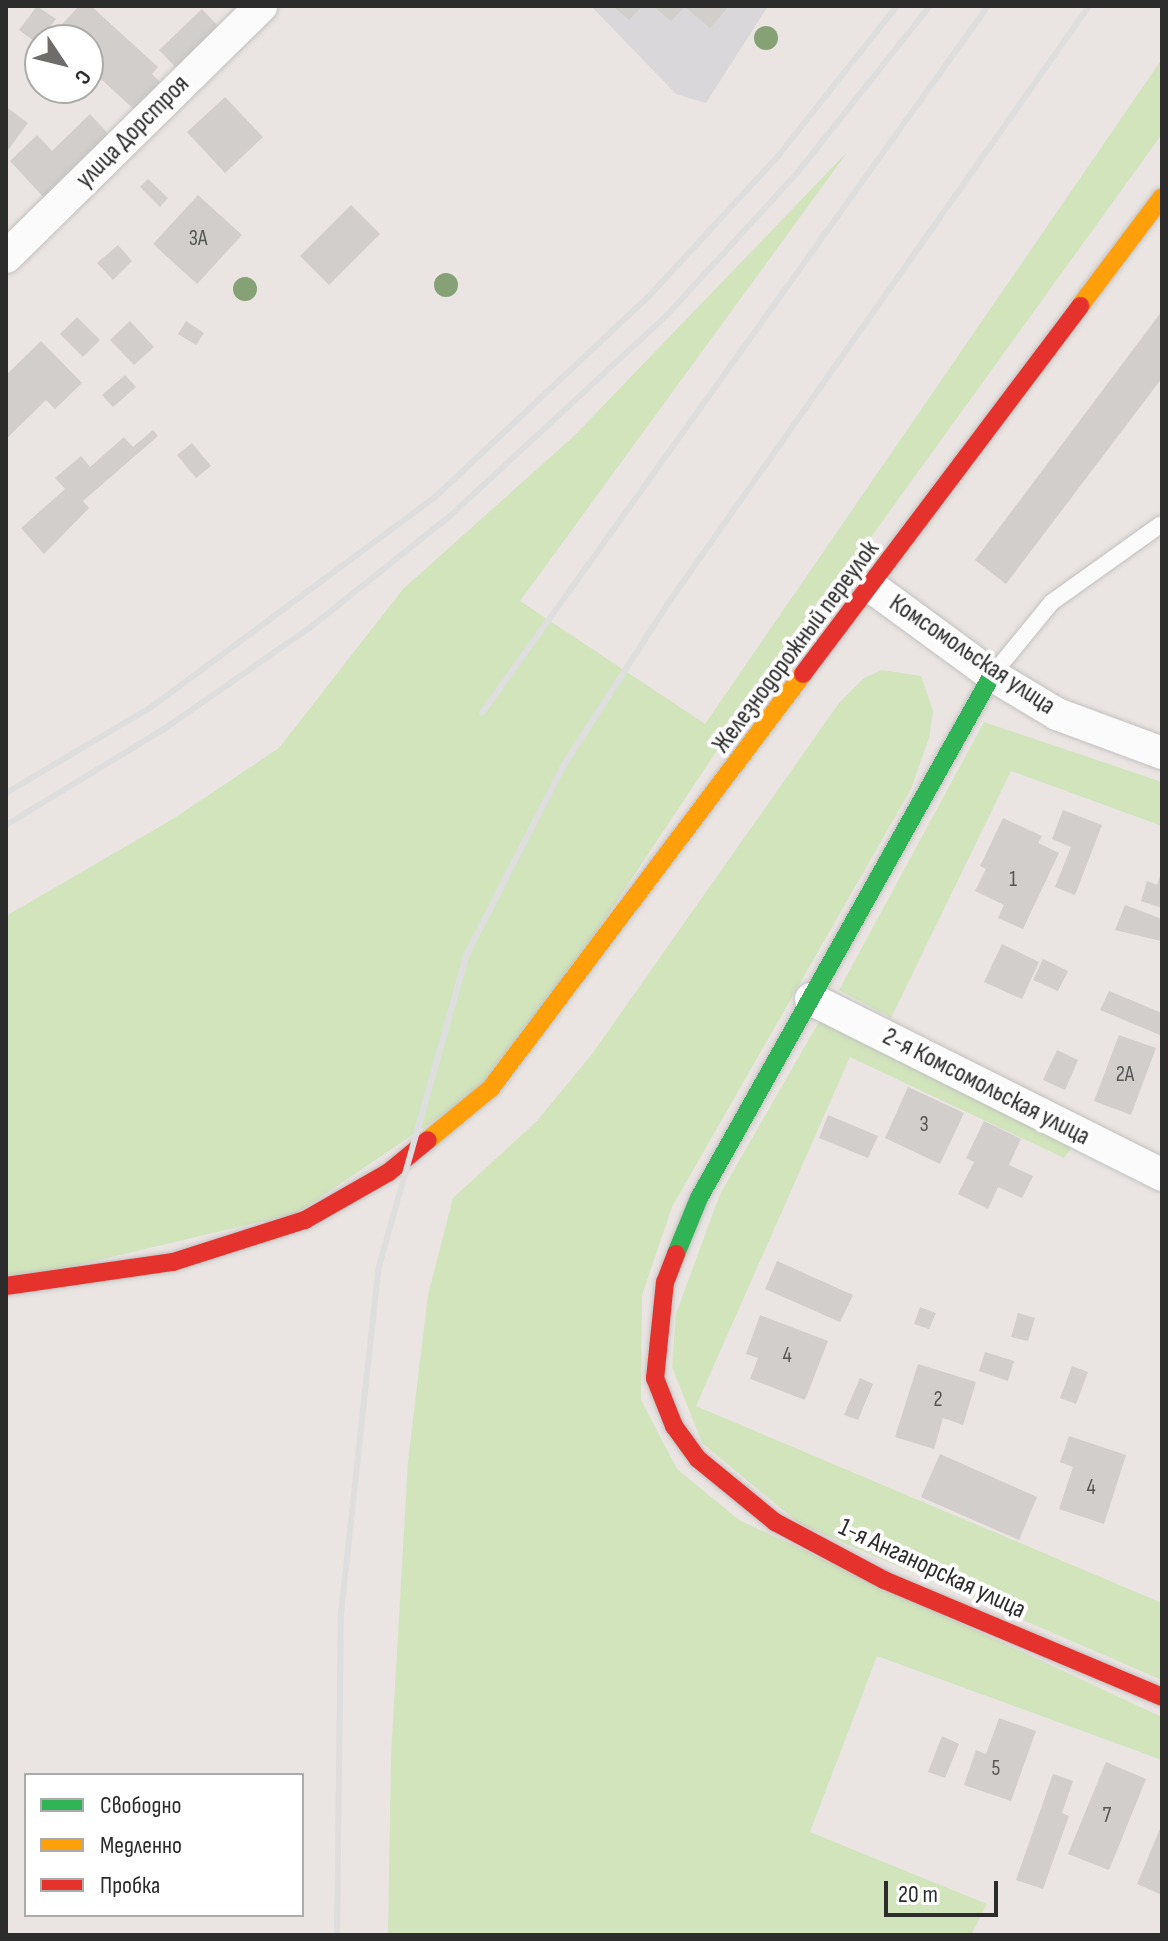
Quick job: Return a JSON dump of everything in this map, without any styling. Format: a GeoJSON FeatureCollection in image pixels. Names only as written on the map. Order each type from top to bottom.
{"type":"FeatureCollection","features":[{"type":"Feature","properties":{"kind":"street","name":"улица Дорстроя"},"geometry":{"type":"LineString","coordinates":[[6,257],[261,6]]}},
{"type":"Feature","properties":{"kind":"street","name":"Железнодорожный переулок"},"geometry":{"type":"LineString","coordinates":[[6,1286],[173,1262],[264,1236],[345,1199],[460,1118],[520,1055],[873,588],[1162,197]]}},
{"type":"Feature","properties":{"kind":"street","name":"Комсомольская улица"},"geometry":{"type":"LineString","coordinates":[[873,588],[992,675],[1057,714],[1162,753]]}},
{"type":"Feature","properties":{"kind":"street","name":"1-я Анганорская улица"},"geometry":{"type":"LineString","coordinates":[[992,675],[699,1198],[665,1282],[655,1378],[674,1426],[698,1459],[775,1522],[884,1580],[1162,1697]]}},
{"type":"Feature","properties":{"kind":"street","name":"2-я Комсомольская улица"},"geometry":{"type":"LineString","coordinates":[[811,999],[1162,1175]]}},
{"type":"Feature","properties":{"kind":"lane"},"geometry":{"type":"LineString","coordinates":[[992,675],[1052,602],[1161,524]]}},
{"type":"Feature","properties":{"kind":"shaded area"},"geometry":{"type":"Polygon","coordinates":[[[591,6],[768,6],[706,103],[676,94],[591,6]]]}},
{"type":"Feature","properties":{"kind":"green space"},"geometry":{"type":"Polygon","coordinates":[[[1162,59],[1162,134],[718,749],[501,1075],[297,1213],[6,1282],[6,916],[173,819],[279,748],[403,589],[574,436],[849,150],[520,601],[705,724],[1162,59]]]}},
{"type":"Feature","properties":{"kind":"green space"},"geometry":{"type":"Polygon","coordinates":[[[882,670],[921,676],[933,711],[929,738],[911,789],[672,1207],[642,1295],[641,1400],[677,1469],[739,1520],[1162,1717],[1162,1760],[877,1656],[810,1832],[987,1904],[971,1935],[388,1935],[391,1756],[408,1461],[428,1295],[453,1198],[537,1121],[592,1054],[839,703],[864,678],[882,670]]]}},
{"type":"Feature","properties":{"kind":"green space"},"geometry":{"type":"Polygon","coordinates":[[[984,722],[1162,782],[1162,826],[1011,771],[891,1018],[839,990],[984,722]]]}},
{"type":"Feature","properties":{"kind":"green space"},"geometry":{"type":"Polygon","coordinates":[[[820,1020],[1073,1146],[1064,1158],[850,1057],[696,1406],[1162,1603],[1162,1680],[800,1524],[702,1443],[672,1367],[676,1314],[720,1194],[820,1020]]]}},
{"type":"Feature","properties":{"kind":"building"},"geometry":{"type":"Polygon","coordinates":[[[37,6],[56,19],[52,24],[24,24],[24,34],[19,30],[37,6]]]}},
{"type":"Feature","properties":{"kind":"building"},"geometry":{"type":"Polygon","coordinates":[[[79,6],[91,6],[158,67],[152,74],[164,86],[139,114],[104,82],[104,24],[62,24],[79,6]]]}},
{"type":"Feature","properties":{"kind":"building"},"geometry":{"type":"Polygon","coordinates":[[[613,6],[642,6],[629,20],[613,6]]]}},
{"type":"Feature","properties":{"kind":"building"},"geometry":{"type":"Polygon","coordinates":[[[653,6],[729,6],[710,28],[685,7],[671,21],[653,6]]]}},
{"type":"Feature","properties":{"kind":"building"},"geometry":{"type":"Polygon","coordinates":[[[202,9],[226,35],[184,76],[159,50],[202,9]]]}},
{"type":"Feature","properties":{"kind":"building"},"geometry":{"type":"Polygon","coordinates":[[[225,97],[263,137],[225,173],[187,132],[225,97]]]}},
{"type":"Feature","properties":{"kind":"building"},"geometry":{"type":"Polygon","coordinates":[[[6,107],[28,123],[6,153],[6,107]]]}},
{"type":"Feature","properties":{"kind":"building"},"geometry":{"type":"Polygon","coordinates":[[[90,114],[113,139],[47,201],[10,161],[37,135],[52,151],[90,114]]]}},
{"type":"Feature","properties":{"kind":"building"},"geometry":{"type":"Polygon","coordinates":[[[148,179],[168,198],[160,207],[140,187],[148,179]]]}},
{"type":"Feature","properties":{"kind":"building"},"geometry":{"type":"Polygon","coordinates":[[[198,195],[242,235],[197,284],[153,244],[198,195]]]}},
{"type":"Feature","properties":{"kind":"building"},"geometry":{"type":"Polygon","coordinates":[[[351,205],[380,234],[329,285],[300,256],[351,205]]]}},
{"type":"Feature","properties":{"kind":"building"},"geometry":{"type":"Polygon","coordinates":[[[118,245],[132,261],[113,280],[97,263],[118,245]]]}},
{"type":"Feature","properties":{"kind":"building"},"geometry":{"type":"Polygon","coordinates":[[[1162,311],[1162,378],[1006,584],[975,560],[1162,311]]]}},
{"type":"Feature","properties":{"kind":"building"},"geometry":{"type":"Polygon","coordinates":[[[77,317],[100,340],[83,357],[60,334],[77,317]]]}},
{"type":"Feature","properties":{"kind":"building"},"geometry":{"type":"Polygon","coordinates":[[[130,321],[154,347],[134,365],[110,340],[130,321]]]}},
{"type":"Feature","properties":{"kind":"building"},"geometry":{"type":"Polygon","coordinates":[[[186,321],[204,333],[196,345],[178,334],[186,321]]]}},
{"type":"Feature","properties":{"kind":"building"},"geometry":{"type":"Polygon","coordinates":[[[41,341],[82,383],[55,409],[46,400],[6,439],[6,375],[41,341]]]}},
{"type":"Feature","properties":{"kind":"building"},"geometry":{"type":"Polygon","coordinates":[[[125,375],[136,387],[113,407],[102,395],[125,375]]]}},
{"type":"Feature","properties":{"kind":"building"},"geometry":{"type":"Polygon","coordinates":[[[153,430],[158,436],[83,501],[89,508],[44,554],[21,528],[65,489],[55,478],[81,456],[90,467],[124,437],[133,447],[153,430]]]}},
{"type":"Feature","properties":{"kind":"building"},"geometry":{"type":"Polygon","coordinates":[[[192,443],[211,466],[196,478],[177,455],[192,443]]]}},
{"type":"Feature","properties":{"kind":"building"},"geometry":{"type":"Polygon","coordinates":[[[1063,810],[1102,825],[1075,895],[1055,887],[1071,847],[1052,839],[1063,810]]]}},
{"type":"Feature","properties":{"kind":"building"},"geometry":{"type":"Polygon","coordinates":[[[1003,818],[1042,836],[1038,843],[1059,853],[1023,929],[998,918],[1004,905],[975,891],[986,869],[980,866],[1003,818]]]}},
{"type":"Feature","properties":{"kind":"building"},"geometry":{"type":"Polygon","coordinates":[[[1162,870],[1162,908],[1141,901],[1147,881],[1157,885],[1162,870]]]}},
{"type":"Feature","properties":{"kind":"building"},"geometry":{"type":"Polygon","coordinates":[[[1125,905],[1162,919],[1161,941],[1115,930],[1125,905]]]}},
{"type":"Feature","properties":{"kind":"building"},"geometry":{"type":"Polygon","coordinates":[[[1002,944],[1039,962],[1022,999],[984,982],[1002,944]]]}},
{"type":"Feature","properties":{"kind":"building"},"geometry":{"type":"Polygon","coordinates":[[[1043,959],[1068,971],[1058,991],[1033,980],[1043,959]]]}},
{"type":"Feature","properties":{"kind":"building"},"geometry":{"type":"Polygon","coordinates":[[[1109,991],[1162,1013],[1160,1035],[1100,1010],[1109,991]]]}},
{"type":"Feature","properties":{"kind":"building"},"geometry":{"type":"Polygon","coordinates":[[[1119,1035],[1156,1048],[1131,1115],[1094,1101],[1119,1035]]]}},
{"type":"Feature","properties":{"kind":"building"},"geometry":{"type":"Polygon","coordinates":[[[1057,1050],[1078,1060],[1065,1090],[1043,1080],[1057,1050]]]}},
{"type":"Feature","properties":{"kind":"building"},"geometry":{"type":"Polygon","coordinates":[[[908,1087],[964,1113],[940,1164],[885,1138],[908,1087]]]}},
{"type":"Feature","properties":{"kind":"building"},"geometry":{"type":"Polygon","coordinates":[[[828,1115],[878,1136],[868,1158],[819,1138],[828,1115]]]}},
{"type":"Feature","properties":{"kind":"building"},"geometry":{"type":"Polygon","coordinates":[[[984,1121],[1021,1139],[1009,1165],[1033,1176],[1022,1198],[998,1187],[988,1209],[958,1194],[974,1162],[966,1158],[984,1121]]]}},
{"type":"Feature","properties":{"kind":"building"},"geometry":{"type":"Polygon","coordinates":[[[777,1261],[853,1295],[840,1322],[765,1289],[777,1261]]]}},
{"type":"Feature","properties":{"kind":"building"},"geometry":{"type":"Polygon","coordinates":[[[920,1307],[936,1313],[929,1329],[914,1324],[920,1307]]]}},
{"type":"Feature","properties":{"kind":"building"},"geometry":{"type":"Polygon","coordinates":[[[1018,1313],[1035,1318],[1028,1341],[1011,1337],[1018,1313]]]}},
{"type":"Feature","properties":{"kind":"building"},"geometry":{"type":"Polygon","coordinates":[[[760,1315],[828,1341],[805,1400],[750,1379],[758,1358],[746,1354],[760,1315]]]}},
{"type":"Feature","properties":{"kind":"building"},"geometry":{"type":"Polygon","coordinates":[[[985,1352],[1014,1361],[1008,1381],[979,1371],[985,1352]]]}},
{"type":"Feature","properties":{"kind":"building"},"geometry":{"type":"Polygon","coordinates":[[[918,1364],[976,1382],[963,1425],[943,1418],[934,1449],[895,1437],[918,1364]]]}},
{"type":"Feature","properties":{"kind":"building"},"geometry":{"type":"Polygon","coordinates":[[[1072,1366],[1088,1372],[1076,1404],[1060,1398],[1072,1366]]]}},
{"type":"Feature","properties":{"kind":"building"},"geometry":{"type":"Polygon","coordinates":[[[860,1378],[873,1384],[858,1420],[844,1415],[860,1378]]]}},
{"type":"Feature","properties":{"kind":"building"},"geometry":{"type":"Polygon","coordinates":[[[1069,1436],[1126,1455],[1104,1524],[1059,1509],[1073,1467],[1060,1462],[1069,1436]]]}},
{"type":"Feature","properties":{"kind":"building"},"geometry":{"type":"Polygon","coordinates":[[[940,1454],[1037,1497],[1019,1540],[921,1497],[940,1454]]]}},
{"type":"Feature","properties":{"kind":"building"},"geometry":{"type":"Polygon","coordinates":[[[999,1718],[1036,1731],[1011,1801],[964,1785],[976,1750],[986,1754],[999,1718]]]}},
{"type":"Feature","properties":{"kind":"building"},"geometry":{"type":"Polygon","coordinates":[[[942,1736],[959,1744],[945,1778],[928,1772],[942,1736]]]}},
{"type":"Feature","properties":{"kind":"building"},"geometry":{"type":"Polygon","coordinates":[[[1106,1762],[1146,1779],[1109,1870],[1068,1854],[1106,1762]]]}},
{"type":"Feature","properties":{"kind":"building"},"geometry":{"type":"Polygon","coordinates":[[[1053,1774],[1073,1781],[1062,1813],[1069,1816],[1043,1889],[1016,1880],[1053,1774]]]}},
{"type":"Feature","properties":{"kind":"building"},"geometry":{"type":"Polygon","coordinates":[[[1162,1824],[1162,1895],[1137,1884],[1162,1824]]]}},
{"type":"Feature","properties":{"kind":"railway"},"geometry":{"type":"LineString","coordinates":[[6,793],[150,708],[434,498],[649,296],[778,156],[897,6]]}},
{"type":"Feature","properties":{"kind":"railway"},"geometry":{"type":"LineString","coordinates":[[6,825],[164,729],[312,626],[450,516],[667,315],[797,173],[930,6]]}},
{"type":"Feature","properties":{"kind":"railway"},"geometry":{"type":"LineString","coordinates":[[482,713],[988,6]]}},
{"type":"Feature","properties":{"kind":"railway"},"geometry":{"type":"LineString","coordinates":[[337,1935],[341,1613],[378,1270],[467,954],[562,768],[671,599],[1089,6]]}},
{"type":"Feature","properties":{"kind":"traffic: fast"},"geometry":{"type":"LineString","coordinates":[[676,1254],[699,1198],[992,675]]}},
{"type":"Feature","properties":{"kind":"traffic: slow"},"geometry":{"type":"LineString","coordinates":[[1080,306],[1162,197]]}},
{"type":"Feature","properties":{"kind":"traffic: slow"},"geometry":{"type":"LineString","coordinates":[[428,1140],[491,1088],[803,674]]}},
{"type":"Feature","properties":{"kind":"traffic: jam"},"geometry":{"type":"LineString","coordinates":[[803,674],[1080,306]]}},
{"type":"Feature","properties":{"kind":"traffic: jam"},"geometry":{"type":"LineString","coordinates":[[6,1286],[173,1262],[305,1220],[389,1172],[428,1140]]}},
{"type":"Feature","properties":{"kind":"traffic: jam"},"geometry":{"type":"LineString","coordinates":[[676,1254],[665,1282],[655,1378],[674,1426],[698,1459],[775,1522],[884,1580],[1162,1697]]}}]}
